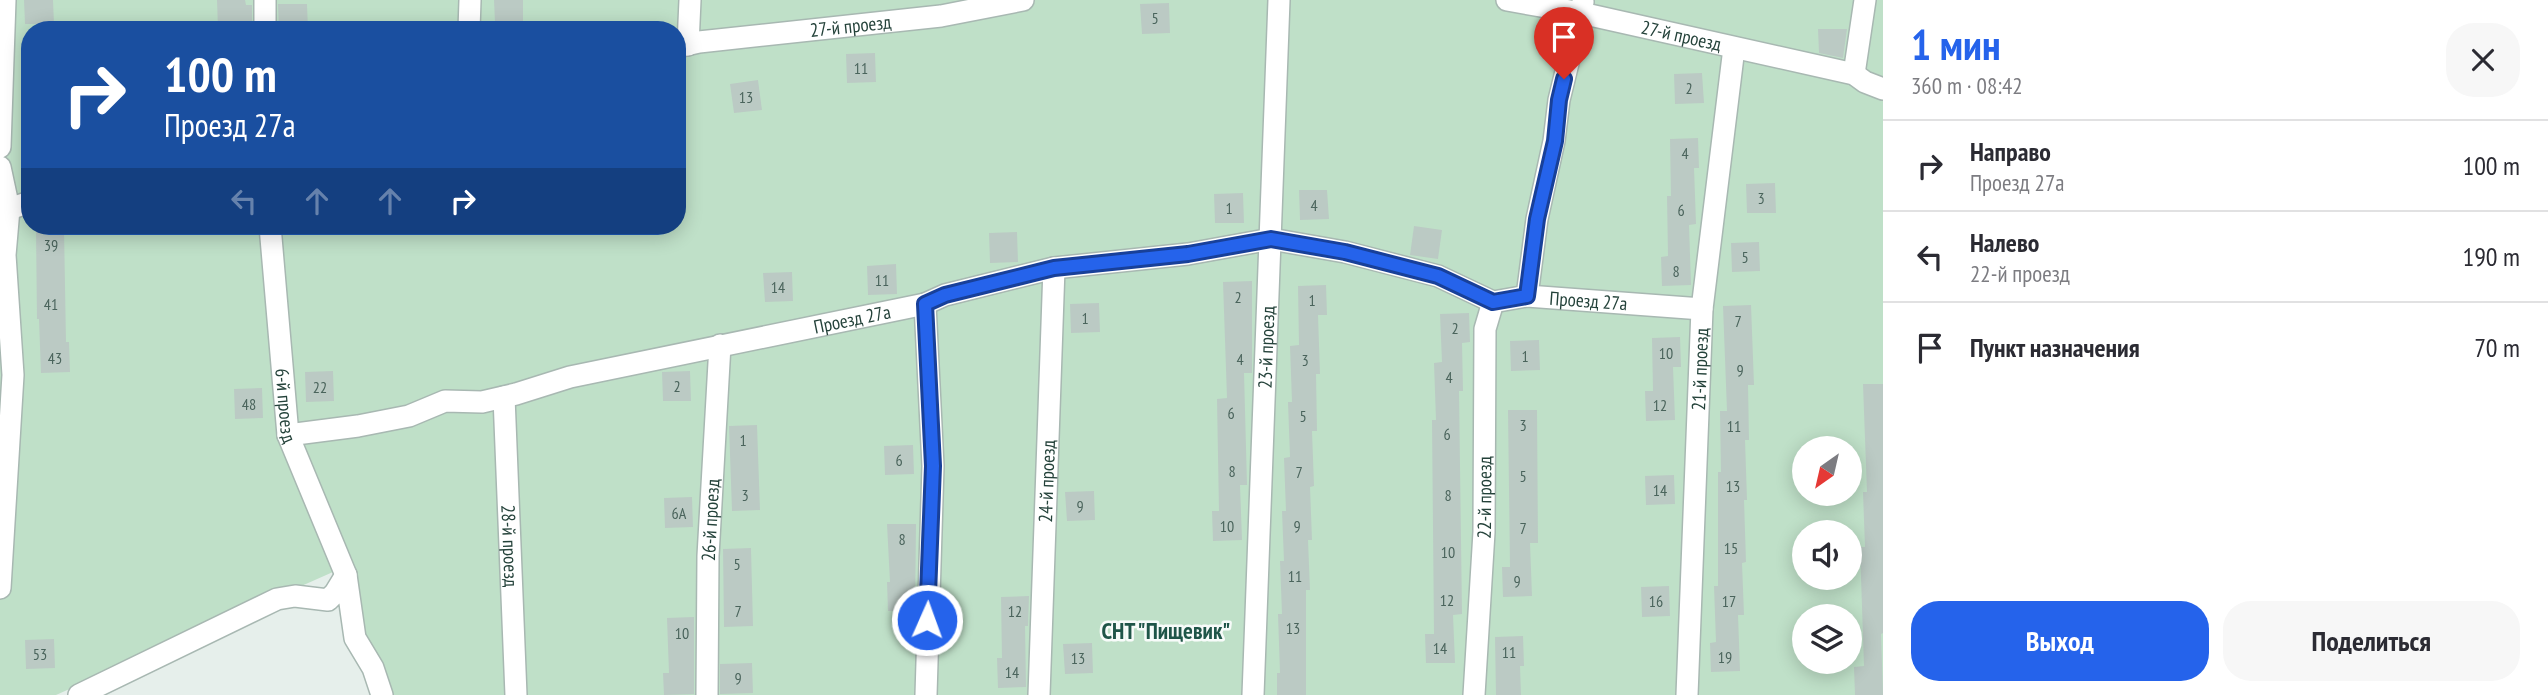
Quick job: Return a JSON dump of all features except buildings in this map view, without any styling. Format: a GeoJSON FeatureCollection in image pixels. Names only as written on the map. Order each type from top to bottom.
{"type":"FeatureCollection","features":[{"type":"Feature","properties":{"kind":"street"},"geometry":{"type":"LineString","coordinates":[[0,147],[5,0]]}},
{"type":"Feature","properties":{"kind":"street"},"geometry":{"type":"LineString","coordinates":[[265,0],[265,21]]}},
{"type":"Feature","properties":{"kind":"street"},"geometry":{"type":"LineString","coordinates":[[469,21],[470,0]]}},
{"type":"Feature","properties":{"kind":"street"},"geometry":{"type":"LineString","coordinates":[[686,26],[690,0]]}},
{"type":"Feature","properties":{"kind":"street","name":"27-й проезд"},"geometry":{"type":"LineString","coordinates":[[686,46],[941,8],[1023,0]]}},
{"type":"Feature","properties":{"kind":"street","name":"23-й проезд"},"geometry":{"type":"LineString","coordinates":[[1254,695],[1279,0]]}},
{"type":"Feature","properties":{"kind":"street","name":"27-й проезд"},"geometry":{"type":"LineString","coordinates":[[1507,0],[1582,7],[1734,48],[1854,74],[1883,89]]}},
{"type":"Feature","properties":{"kind":"street"},"geometry":{"type":"LineString","coordinates":[[1854,74],[1865,0]]}},
{"type":"Feature","properties":{"kind":"street"},"geometry":{"type":"LineString","coordinates":[[1527,296],[1537,219],[1555,141],[1559,100],[1582,7]]}},
{"type":"Feature","properties":{"kind":"street","name":"21-й проезд"},"geometry":{"type":"LineString","coordinates":[[1687,695],[1702,309],[1734,48]]}},
{"type":"Feature","properties":{"kind":"street"},"geometry":{"type":"LineString","coordinates":[[0,167],[9,209],[5,255],[13,374],[0,589]]}},
{"type":"Feature","properties":{"kind":"street"},"geometry":{"type":"LineString","coordinates":[[9,209],[21,205]]}},
{"type":"Feature","properties":{"kind":"street","name":"6-й проезд"},"geometry":{"type":"LineString","coordinates":[[271,235],[288,435],[346,575],[352,621]]}},
{"type":"Feature","properties":{"kind":"street","name":"Проезд 27а"},"geometry":{"type":"LineString","coordinates":[[288,435],[409,416],[445,401],[482,402],[570,377],[925,304],[945,295],[1054,268],[1188,254],[1271,239],[1345,252],[1438,276],[1493,302],[1527,296],[1702,309]]}},
{"type":"Feature","properties":{"kind":"street","name":"24-й проезд"},"geometry":{"type":"LineString","coordinates":[[1039,695],[1054,268]]}},
{"type":"Feature","properties":{"kind":"street","name":"22-й проезд"},"geometry":{"type":"LineString","coordinates":[[1474,695],[1484,532],[1485,329],[1493,302]]}},
{"type":"Feature","properties":{"kind":"street"},"geometry":{"type":"LineString","coordinates":[[925,304],[933,466],[926,695]]}},
{"type":"Feature","properties":{"kind":"street","name":"26-й проезд"},"geometry":{"type":"LineString","coordinates":[[707,695],[708,556],[720,345]]}},
{"type":"Feature","properties":{"kind":"street","name":"28-й проезд"},"geometry":{"type":"LineString","coordinates":[[504,397],[516,695]]}},
{"type":"Feature","properties":{"kind":"street"},"geometry":{"type":"LineString","coordinates":[[328,600],[346,575]]}},
{"type":"Feature","properties":{"kind":"street"},"geometry":{"type":"LineString","coordinates":[[79,695],[277,599],[295,596],[328,600],[352,621],[355,638],[373,668],[382,695]]}},
{"type":"Feature","properties":{"kind":"green space"},"geometry":{"type":"Polygon","coordinates":[[[0,0],[1883,0],[1883,695],[385,695],[342,568],[56,695],[0,695],[0,0]]]}},
{"type":"Feature","properties":{"kind":"district","name":"СНТ \"Пищевик\""},"geometry":{"type":"Point","coordinates":[1166,630]}},
{"type":"Feature","properties":{"kind":"route"},"geometry":{"type":"LineString","coordinates":[[927,620],[933,466],[925,304],[945,295],[1054,268],[1188,254],[1271,239],[1345,252],[1438,276],[1493,302],[1527,296],[1537,219],[1555,141],[1564,79]]}}]}
